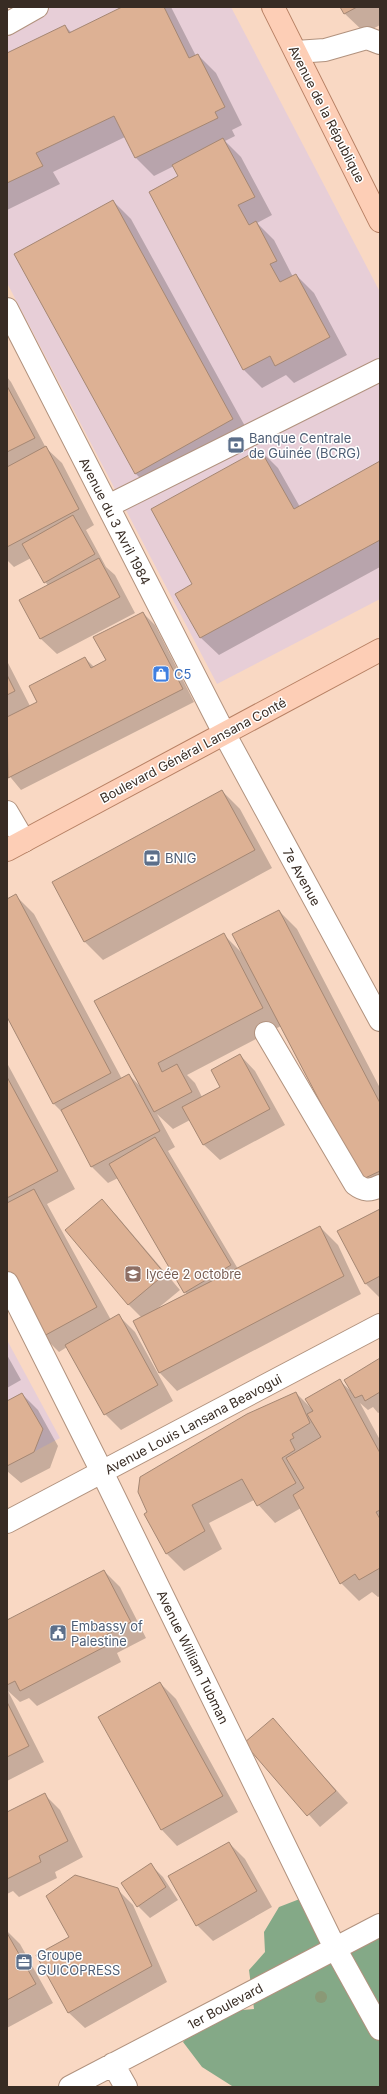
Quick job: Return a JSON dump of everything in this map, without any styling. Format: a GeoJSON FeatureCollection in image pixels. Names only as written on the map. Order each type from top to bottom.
{"type":"FeatureCollection","features":[{"type":"Feature","properties":{"kind":"main road","name":"Avenue de la République"},"geometry":{"type":"LineString","coordinates":[[273,7],[380,221]]}},
{"type":"Feature","properties":{"kind":"main road","name":"Boulevard Général Lansana Conté"},"geometry":{"type":"LineString","coordinates":[[15,845],[380,650]]}},
{"type":"Feature","properties":{"kind":"street"},"geometry":{"type":"LineString","coordinates":[[7,24],[37,7]]}},
{"type":"Feature","properties":{"kind":"street"},"geometry":{"type":"LineString","coordinates":[[296,52],[325,50],[367,38],[380,43]]}},
{"type":"Feature","properties":{"kind":"street","name":"Avenue du 3 Avril 1984"},"geometry":{"type":"LineString","coordinates":[[7,309],[224,734]]}},
{"type":"Feature","properties":{"kind":"street"},"geometry":{"type":"LineString","coordinates":[[108,506],[380,370]]}},
{"type":"Feature","properties":{"kind":"street","name":"7e Avenue"},"geometry":{"type":"LineString","coordinates":[[224,734],[380,1020]]}},
{"type":"Feature","properties":{"kind":"street"},"geometry":{"type":"LineString","coordinates":[[7,812],[15,845]]}},
{"type":"Feature","properties":{"kind":"street"},"geometry":{"type":"LineString","coordinates":[[266,1033],[355,1184],[363,1190],[373,1189],[380,1186]]}},
{"type":"Feature","properties":{"kind":"street","name":"Avenue William Tubman"},"geometry":{"type":"LineString","coordinates":[[7,1283],[102,1472],[335,1948],[380,2029]]}},
{"type":"Feature","properties":{"kind":"street","name":"Avenue Louis Lansana Beavogui"},"geometry":{"type":"LineString","coordinates":[[7,1522],[380,1325]]}},
{"type":"Feature","properties":{"kind":"street","name":"1er Boulevard"},"geometry":{"type":"LineString","coordinates":[[70,2087],[380,1925]]}},
{"type":"Feature","properties":{"kind":"street"},"geometry":{"type":"LineString","coordinates":[[113,2064],[126,2087]]}},
{"type":"Feature","properties":{"kind":"shaded area","name":"Banque Centrale de Guinée (BCRG)"},"geometry":{"type":"Polygon","coordinates":[[[49,7],[231,7],[380,292],[380,599],[217,684],[7,283],[7,29],[49,7]]]}},
{"type":"Feature","properties":{"kind":"shaded area"},"geometry":{"type":"Polygon","coordinates":[[[7,1340],[60,1438],[7,1466],[7,1340]]]}},
{"type":"Feature","properties":{"kind":"green space"},"geometry":{"type":"Polygon","coordinates":[[[310,1895],[332,1917],[347,1947],[380,1927],[380,2087],[232,2086],[202,2067],[183,2042],[208,2013],[254,2009],[249,1970],[265,1952],[264,1932],[279,1907],[310,1895]]]}},
{"type":"Feature","properties":{"kind":"building"},"geometry":{"type":"Polygon","coordinates":[[[122,7],[164,7],[189,58],[198,54],[225,107],[215,112],[218,118],[135,158],[114,116],[36,153],[43,166],[7,183],[7,53],[65,25],[69,33],[122,7]]]}},
{"type":"Feature","properties":{"kind":"building"},"geometry":{"type":"Polygon","coordinates":[[[340,7],[357,7],[344,14],[340,7]]]}},
{"type":"Feature","properties":{"kind":"building"},"geometry":{"type":"Polygon","coordinates":[[[223,138],[255,197],[238,205],[249,225],[256,221],[277,261],[270,264],[280,282],[296,274],[330,337],[275,366],[270,356],[243,370],[149,192],[178,176],[172,165],[223,138]]]}},
{"type":"Feature","properties":{"kind":"building"},"geometry":{"type":"Polygon","coordinates":[[[113,200],[233,419],[135,474],[14,254],[113,200]]]}},
{"type":"Feature","properties":{"kind":"building"},"geometry":{"type":"Polygon","coordinates":[[[7,386],[35,438],[7,452],[7,386]]]}},
{"type":"Feature","properties":{"kind":"building"},"geometry":{"type":"Polygon","coordinates":[[[46,446],[79,509],[7,547],[7,467],[46,446]]]}},
{"type":"Feature","properties":{"kind":"building"},"geometry":{"type":"Polygon","coordinates":[[[260,449],[294,509],[380,461],[380,540],[200,638],[175,594],[192,584],[151,509],[260,449]]]}},
{"type":"Feature","properties":{"kind":"building"},"geometry":{"type":"Polygon","coordinates":[[[73,515],[95,554],[44,583],[22,544],[73,515]]]}},
{"type":"Feature","properties":{"kind":"building"},"geometry":{"type":"Polygon","coordinates":[[[99,558],[120,597],[40,639],[19,600],[99,558]]]}},
{"type":"Feature","properties":{"kind":"building"},"geometry":{"type":"Polygon","coordinates":[[[143,612],[183,689],[8,778],[7,717],[37,702],[29,686],[85,657],[91,668],[106,660],[93,637],[143,612]]]}},
{"type":"Feature","properties":{"kind":"building"},"geometry":{"type":"Polygon","coordinates":[[[7,675],[15,691],[7,695],[7,675]]]}},
{"type":"Feature","properties":{"kind":"building"},"geometry":{"type":"Polygon","coordinates":[[[222,790],[255,850],[84,942],[52,882],[222,790]]]}},
{"type":"Feature","properties":{"kind":"building"},"geometry":{"type":"Polygon","coordinates":[[[16,894],[111,1073],[53,1104],[7,1017],[7,899],[16,894]]]}},
{"type":"Feature","properties":{"kind":"building"},"geometry":{"type":"Polygon","coordinates":[[[279,910],[380,1103],[380,1171],[361,1180],[232,934],[279,910]]]}},
{"type":"Feature","properties":{"kind":"building"},"geometry":{"type":"Polygon","coordinates":[[[224,933],[263,1008],[158,1063],[162,1072],[177,1064],[192,1092],[154,1112],[94,1001],[224,933]]]}},
{"type":"Feature","properties":{"kind":"building"},"geometry":{"type":"Polygon","coordinates":[[[240,1054],[270,1109],[203,1145],[182,1107],[220,1087],[211,1070],[240,1054]]]}},
{"type":"Feature","properties":{"kind":"building"},"geometry":{"type":"Polygon","coordinates":[[[129,1074],[160,1131],[91,1167],[61,1110],[129,1074]]]}},
{"type":"Feature","properties":{"kind":"building"},"geometry":{"type":"Polygon","coordinates":[[[7,1077],[58,1171],[7,1198],[7,1077]]]}},
{"type":"Feature","properties":{"kind":"building"},"geometry":{"type":"Polygon","coordinates":[[[155,1137],[231,1265],[184,1293],[109,1164],[155,1137]]]}},
{"type":"Feature","properties":{"kind":"building"},"geometry":{"type":"Polygon","coordinates":[[[34,1189],[97,1307],[42,1337],[7,1271],[7,1203],[34,1189]]]}},
{"type":"Feature","properties":{"kind":"building"},"geometry":{"type":"Polygon","coordinates":[[[102,1199],[165,1274],[128,1305],[65,1230],[102,1199]]]}},
{"type":"Feature","properties":{"kind":"building"},"geometry":{"type":"Polygon","coordinates":[[[380,1209],[380,1276],[365,1284],[337,1231],[380,1209]]]}},
{"type":"Feature","properties":{"kind":"building"},"geometry":{"type":"Polygon","coordinates":[[[320,1226],[344,1276],[159,1373],[133,1321],[320,1226]]]}},
{"type":"Feature","properties":{"kind":"building"},"geometry":{"type":"Polygon","coordinates":[[[119,1314],[158,1385],[104,1415],[65,1345],[119,1314]]]}},
{"type":"Feature","properties":{"kind":"building"},"geometry":{"type":"Polygon","coordinates":[[[380,1358],[380,1392],[365,1401],[362,1395],[355,1398],[344,1380],[380,1358]]]}},
{"type":"Feature","properties":{"kind":"building"},"geometry":{"type":"Polygon","coordinates":[[[340,1379],[380,1453],[380,1510],[376,1512],[380,1519],[380,1568],[359,1580],[355,1574],[340,1584],[293,1495],[304,1488],[286,1458],[321,1437],[307,1414],[313,1411],[305,1399],[340,1379]]]}},
{"type":"Feature","properties":{"kind":"building"},"geometry":{"type":"Polygon","coordinates":[[[296,1392],[310,1423],[292,1434],[294,1438],[290,1440],[295,1450],[282,1458],[296,1483],[257,1506],[242,1479],[192,1505],[205,1531],[166,1554],[144,1514],[147,1512],[138,1492],[140,1477],[247,1414],[296,1392]]]}},
{"type":"Feature","properties":{"kind":"building"},"geometry":{"type":"Polygon","coordinates":[[[22,1393],[43,1429],[34,1452],[7,1466],[7,1401],[22,1393]]]}},
{"type":"Feature","properties":{"kind":"building"},"geometry":{"type":"Polygon","coordinates":[[[104,1570],[131,1622],[102,1637],[106,1646],[20,1691],[15,1681],[7,1685],[7,1620],[104,1570]]]}},
{"type":"Feature","properties":{"kind":"building"},"geometry":{"type":"Polygon","coordinates":[[[160,1682],[223,1796],[161,1830],[98,1717],[160,1682]]]}},
{"type":"Feature","properties":{"kind":"building"},"geometry":{"type":"Polygon","coordinates":[[[7,1702],[29,1746],[7,1757],[7,1702]]]}},
{"type":"Feature","properties":{"kind":"building"},"geometry":{"type":"Polygon","coordinates":[[[273,1718],[336,1791],[307,1816],[244,1743],[273,1718]]]}},
{"type":"Feature","properties":{"kind":"building"},"geometry":{"type":"Polygon","coordinates":[[[45,1793],[68,1841],[39,1856],[41,1862],[7,1879],[7,1812],[45,1793]]]}},
{"type":"Feature","properties":{"kind":"building"},"geometry":{"type":"Polygon","coordinates":[[[229,1842],[257,1891],[196,1926],[168,1876],[229,1842]]]}},
{"type":"Feature","properties":{"kind":"building"},"geometry":{"type":"Polygon","coordinates":[[[151,1863],[166,1887],[137,1907],[121,1883],[151,1863]]]}},
{"type":"Feature","properties":{"kind":"building"},"geometry":{"type":"Polygon","coordinates":[[[75,1875],[118,1888],[152,1966],[68,2013],[36,1955],[69,1937],[46,1896],[75,1875]]]}},
{"type":"Feature","properties":{"kind":"building"},"geometry":{"type":"Polygon","coordinates":[[[7,1933],[36,1984],[7,2000],[7,1933]]]}},
{"type":"Feature","properties":{"kind":"place","name":"Banque Centrale de Guinée (BCRG)"},"geometry":{"type":"Point","coordinates":[236,445]}},
{"type":"Feature","properties":{"kind":"place","name":"C5"},"geometry":{"type":"Point","coordinates":[161,674]}},
{"type":"Feature","properties":{"kind":"place","name":"BNIG"},"geometry":{"type":"Point","coordinates":[152,858]}},
{"type":"Feature","properties":{"kind":"place","name":"lycée 2 octobre"},"geometry":{"type":"Point","coordinates":[133,1274]}},
{"type":"Feature","properties":{"kind":"place","name":"Embassy of Palestine"},"geometry":{"type":"Point","coordinates":[58,1633]}},
{"type":"Feature","properties":{"kind":"place","name":"Groupe GUICOPRESS"},"geometry":{"type":"Point","coordinates":[24,1962]}}]}
